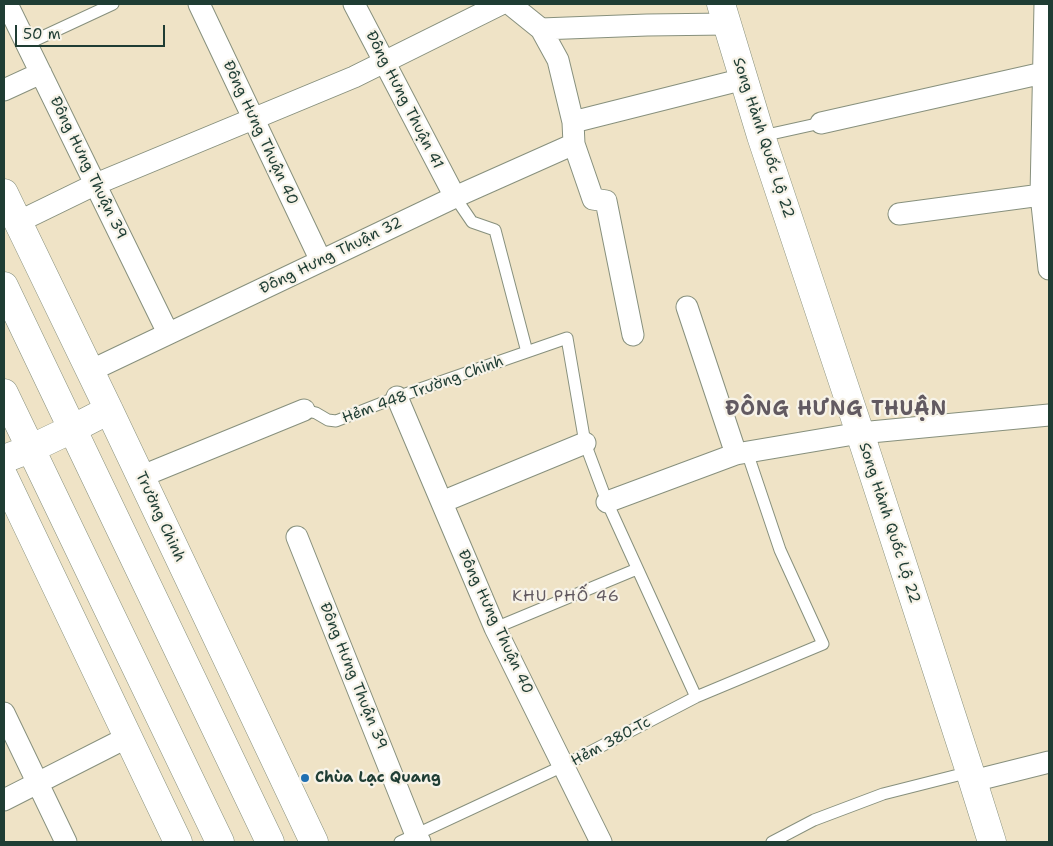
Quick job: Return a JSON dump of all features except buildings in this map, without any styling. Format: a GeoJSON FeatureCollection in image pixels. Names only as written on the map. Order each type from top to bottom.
{"type":"FeatureCollection","features":[{"type":"Feature","properties":{"kind":"main road","name":"Song Hành Quốc Lộ 22"},"geometry":{"type":"LineString","coordinates":[[724,14],[761,136],[860,433],[992,842]]}},
{"type":"Feature","properties":{"kind":"main road","name":"Trường Chinh"},"geometry":{"type":"LineString","coordinates":[[4,193],[314,842]]}},
{"type":"Feature","properties":{"kind":"main road"},"geometry":{"type":"LineString","coordinates":[[4,286],[270,842]]}},
{"type":"Feature","properties":{"kind":"main road"},"geometry":{"type":"LineString","coordinates":[[4,393],[220,842]]}},
{"type":"Feature","properties":{"kind":"main road"},"geometry":{"type":"LineString","coordinates":[[4,459],[30,449],[109,410]]}},
{"type":"Feature","properties":{"kind":"main road"},"geometry":{"type":"LineString","coordinates":[[4,477],[178,842]]}},
{"type":"Feature","properties":{"kind":"street","name":"Đông Hưng Thuận 39"},"geometry":{"type":"LineString","coordinates":[[8,4],[168,333]]}},
{"type":"Feature","properties":{"kind":"street","name":"Đông Hưng Thuận 40"},"geometry":{"type":"LineString","coordinates":[[199,4],[321,261]]}},
{"type":"Feature","properties":{"kind":"street","name":"Đông Hưng Thuận 41"},"geometry":{"type":"LineString","coordinates":[[354,4],[454,197]]}},
{"type":"Feature","properties":{"kind":"street"},"geometry":{"type":"LineString","coordinates":[[18,222],[96,184],[354,77],[501,4]]}},
{"type":"Feature","properties":{"kind":"street"},"geometry":{"type":"LineString","coordinates":[[510,4],[541,29],[558,60],[573,122],[574,144],[593,199],[606,201],[633,334]]}},
{"type":"Feature","properties":{"kind":"street"},"geometry":{"type":"LineString","coordinates":[[541,29],[647,25],[724,14]]}},
{"type":"Feature","properties":{"kind":"street"},"geometry":{"type":"LineString","coordinates":[[1046,17],[1043,73],[1046,139],[1040,195],[1049,268]]}},
{"type":"Feature","properties":{"kind":"street"},"geometry":{"type":"LineString","coordinates":[[4,90],[41,72]]}},
{"type":"Feature","properties":{"kind":"street"},"geometry":{"type":"LineString","coordinates":[[821,123],[1043,73]]}},
{"type":"Feature","properties":{"kind":"street"},"geometry":{"type":"LineString","coordinates":[[573,122],[744,79]]}},
{"type":"Feature","properties":{"kind":"street","name":"Đông Hưng Thuận 32"},"geometry":{"type":"LineString","coordinates":[[90,371],[454,197],[574,144]]}},
{"type":"Feature","properties":{"kind":"street"},"geometry":{"type":"LineString","coordinates":[[899,214],[1040,195]]}},
{"type":"Feature","properties":{"kind":"street"},"geometry":{"type":"LineString","coordinates":[[687,307],[741,453]]}},
{"type":"Feature","properties":{"kind":"street","name":"Đông Hưng Thuận 40"},"geometry":{"type":"LineString","coordinates":[[397,397],[495,628],[600,842]]}},
{"type":"Feature","properties":{"kind":"street","name":"Hẻm 448 Trường Chinh"},"geometry":{"type":"LineString","coordinates":[[140,476],[304,410]]}},
{"type":"Feature","properties":{"kind":"street"},"geometry":{"type":"LineString","coordinates":[[606,502],[741,453],[860,433],[1049,415]]}},
{"type":"Feature","properties":{"kind":"street"},"geometry":{"type":"LineString","coordinates":[[442,502],[585,443]]}},
{"type":"Feature","properties":{"kind":"street","name":"Đông Hưng Thuận 39"},"geometry":{"type":"LineString","coordinates":[[297,537],[412,840]]}},
{"type":"Feature","properties":{"kind":"street"},"geometry":{"type":"LineString","coordinates":[[4,712],[66,842]]}},
{"type":"Feature","properties":{"kind":"street"},"geometry":{"type":"LineString","coordinates":[[4,800],[128,737]]}},
{"type":"Feature","properties":{"kind":"street"},"geometry":{"type":"LineString","coordinates":[[972,776],[1049,762]]}},
{"type":"Feature","properties":{"kind":"lane"},"geometry":{"type":"LineString","coordinates":[[27,44],[113,4]]}},
{"type":"Feature","properties":{"kind":"lane"},"geometry":{"type":"LineString","coordinates":[[761,136],[821,123]]}},
{"type":"Feature","properties":{"kind":"lane"},"geometry":{"type":"LineString","coordinates":[[454,197],[472,222],[495,230],[526,352]]}},
{"type":"Feature","properties":{"kind":"lane","name":"Hẻm 448 Trường Chinh"},"geometry":{"type":"LineString","coordinates":[[304,410],[336,422],[397,397],[567,338],[585,443]]}},
{"type":"Feature","properties":{"kind":"lane"},"geometry":{"type":"LineString","coordinates":[[585,443],[606,502],[696,697]]}},
{"type":"Feature","properties":{"kind":"lane","name":"Hẻm 380-Tc"},"geometry":{"type":"LineString","coordinates":[[412,840],[564,766],[696,697],[823,644],[780,550],[741,453]]}},
{"type":"Feature","properties":{"kind":"lane"},"geometry":{"type":"LineString","coordinates":[[495,628],[637,569]]}},
{"type":"Feature","properties":{"kind":"lane"},"geometry":{"type":"LineString","coordinates":[[772,842],[814,820],[882,794],[972,776]]}},
{"type":"Feature","properties":{"kind":"place","name":"Chùa Lạc Quang"},"geometry":{"type":"Point","coordinates":[305,778]}},
{"type":"Feature","properties":{"kind":"district","name":"ĐÔNG HƯNG THUẬN"},"geometry":{"type":"Point","coordinates":[836,410]}},
{"type":"Feature","properties":{"kind":"district","name":"KHU PHỐ 46"},"geometry":{"type":"Point","coordinates":[566,597]}}]}
